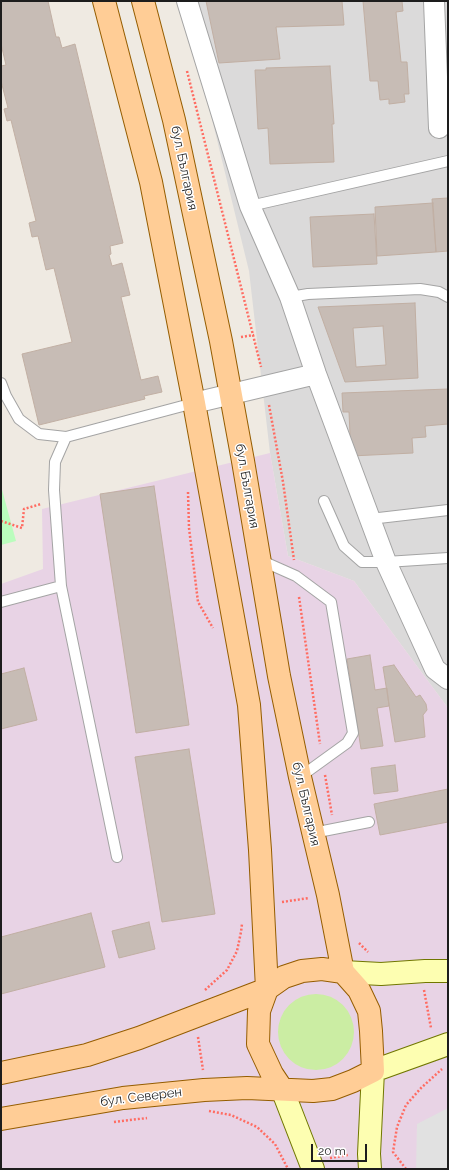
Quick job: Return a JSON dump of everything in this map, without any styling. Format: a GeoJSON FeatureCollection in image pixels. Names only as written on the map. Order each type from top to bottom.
{"type":"FeatureCollection","features":[{"type":"Feature","properties":{"kind":"main road"},"geometry":{"type":"LineString","coordinates":[[104,1],[151,182],[250,705],[260,850],[267,989],[259,1011],[258,1044],[272,1074],[282,1090],[320,1164]]}},
{"type":"Feature","properties":{"kind":"main road","name":"бул. България"},"geometry":{"type":"LineString","coordinates":[[143,1],[174,120],[221,341],[260,559],[279,676],[300,777],[328,895],[343,972]]}},
{"type":"Feature","properties":{"kind":"main road"},"geometry":{"type":"LineString","coordinates":[[1,1073],[87,1055],[139,1038],[267,989],[284,977],[302,971],[322,969],[343,972],[381,974],[448,971]]}},
{"type":"Feature","properties":{"kind":"main road"},"geometry":{"type":"LineString","coordinates":[[343,972],[359,990],[369,1011],[373,1071],[370,1133],[362,1162]]}},
{"type":"Feature","properties":{"kind":"main road"},"geometry":{"type":"LineString","coordinates":[[282,1090],[313,1091],[332,1089],[373,1071],[448,1044]]}},
{"type":"Feature","properties":{"kind":"main road","name":"бул. Северен"},"geometry":{"type":"LineString","coordinates":[[1,1119],[123,1098],[204,1090],[248,1088],[282,1090]]}},
{"type":"Feature","properties":{"kind":"street"},"geometry":{"type":"LineString","coordinates":[[187,1],[250,206],[290,297],[316,374],[386,562],[435,669],[448,679]]}},
{"type":"Feature","properties":{"kind":"street"},"geometry":{"type":"LineString","coordinates":[[434,1],[439,128]]}},
{"type":"Feature","properties":{"kind":"street"},"geometry":{"type":"LineString","coordinates":[[194,403],[316,374]]}},
{"type":"Feature","properties":{"kind":"lane"},"geometry":{"type":"LineString","coordinates":[[250,206],[448,161]]}},
{"type":"Feature","properties":{"kind":"lane"},"geometry":{"type":"LineString","coordinates":[[290,297],[308,294],[420,289],[439,292],[448,297]]}},
{"type":"Feature","properties":{"kind":"lane"},"geometry":{"type":"LineString","coordinates":[[1,383],[6,396],[19,418],[39,434],[66,437],[194,403]]}},
{"type":"Feature","properties":{"kind":"lane"},"geometry":{"type":"LineString","coordinates":[[66,437],[55,462],[54,500],[61,586],[117,857]]}},
{"type":"Feature","properties":{"kind":"lane"},"geometry":{"type":"LineString","coordinates":[[324,501],[344,546],[362,562],[448,558]]}},
{"type":"Feature","properties":{"kind":"lane"},"geometry":{"type":"LineString","coordinates":[[370,518],[448,510]]}},
{"type":"Feature","properties":{"kind":"lane"},"geometry":{"type":"LineString","coordinates":[[260,559],[296,576],[331,602],[353,734],[346,744],[300,777]]}},
{"type":"Feature","properties":{"kind":"lane"},"geometry":{"type":"LineString","coordinates":[[1,602],[61,586]]}},
{"type":"Feature","properties":{"kind":"lane"},"geometry":{"type":"LineString","coordinates":[[313,833],[369,822]]}},
{"type":"Feature","properties":{"kind":"path"},"geometry":{"type":"LineString","coordinates":[[186,71],[266,385],[283,482],[334,828]]}},
{"type":"Feature","properties":{"kind":"path"},"geometry":{"type":"LineString","coordinates":[[188,489],[189,528],[198,602],[214,628]]}},
{"type":"Feature","properties":{"kind":"path"},"geometry":{"type":"LineString","coordinates":[[1,521],[22,528],[24,509],[54,500]]}},
{"type":"Feature","properties":{"kind":"path"},"geometry":{"type":"LineString","coordinates":[[276,903],[310,898]]}},
{"type":"Feature","properties":{"kind":"path"},"geometry":{"type":"LineString","coordinates":[[203,991],[227,970],[238,951],[242,932],[242,917]]}},
{"type":"Feature","properties":{"kind":"path"},"geometry":{"type":"LineString","coordinates":[[356,940],[367,952],[372,953]]}},
{"type":"Feature","properties":{"kind":"path"},"geometry":{"type":"LineString","coordinates":[[424,988],[431,1030]]}},
{"type":"Feature","properties":{"kind":"path"},"geometry":{"type":"LineString","coordinates":[[198,1034],[205,1077]]}},
{"type":"Feature","properties":{"kind":"path"},"geometry":{"type":"LineString","coordinates":[[406,1169],[393,1152],[397,1127],[406,1105],[446,1066]]}},
{"type":"Feature","properties":{"kind":"path"},"geometry":{"type":"LineString","coordinates":[[204,1111],[231,1115],[257,1127],[275,1144],[288,1169]]}},
{"type":"Feature","properties":{"kind":"path"},"geometry":{"type":"LineString","coordinates":[[110,1122],[149,1118]]}},
{"type":"Feature","properties":{"kind":"path"},"geometry":{"type":"LineString","coordinates":[[320,1164],[362,1162]]}},
{"type":"Feature","properties":{"kind":"shaded area"},"geometry":{"type":"Polygon","coordinates":[[[181,1],[448,1],[448,708],[354,581],[288,556],[270,453],[249,271],[198,62],[181,1]]]}},
{"type":"Feature","properties":{"kind":"shaded area"},"geometry":{"type":"Polygon","coordinates":[[[270,453],[288,556],[354,581],[448,708],[448,1169],[1,1169],[1,584],[43,569],[42,509],[270,453]]]}},
{"type":"Feature","properties":{"kind":"shaded area"},"geometry":{"type":"Polygon","coordinates":[[[448,1108],[448,1169],[416,1169],[417,1124],[448,1108]]]}},
{"type":"Feature","properties":{"kind":"green space"},"geometry":{"type":"Polygon","coordinates":[[[1,486],[16,541],[1,545],[1,486]]]}},
{"type":"Feature","properties":{"kind":"green space"},"geometry":{"type":"Polygon","coordinates":[[[309,994],[323,994],[337,1000],[348,1011],[354,1025],[354,1039],[351,1047],[343,1059],[337,1064],[323,1070],[309,1070],[295,1064],[284,1053],[278,1039],[278,1025],[284,1011],[295,1000],[309,994]]]}},
{"type":"Feature","properties":{"kind":"building"},"geometry":{"type":"Polygon","coordinates":[[[1,1],[48,1],[56,37],[59,37],[62,48],[75,44],[123,243],[110,246],[111,254],[109,255],[112,266],[122,263],[130,295],[121,297],[141,380],[158,376],[162,392],[144,396],[145,399],[39,425],[22,354],[72,342],[54,268],[46,270],[38,236],[32,237],[29,223],[36,221],[11,120],[7,121],[4,109],[8,108],[1,81],[1,66],[6,65],[1,44],[1,1]]]}},
{"type":"Feature","properties":{"kind":"building"},"geometry":{"type":"Polygon","coordinates":[[[206,1],[342,1],[344,25],[276,27],[280,59],[219,63],[206,1]]]}},
{"type":"Feature","properties":{"kind":"building"},"geometry":{"type":"Polygon","coordinates":[[[363,1],[402,1],[403,11],[396,12],[401,62],[407,62],[409,94],[404,94],[405,102],[389,104],[389,99],[380,100],[378,81],[370,81],[363,1]]]}},
{"type":"Feature","properties":{"kind":"building"},"geometry":{"type":"Polygon","coordinates":[[[330,66],[334,124],[332,124],[334,162],[270,164],[268,128],[258,129],[255,70],[266,70],[266,68],[330,66]]]}},
{"type":"Feature","properties":{"kind":"building"},"geometry":{"type":"Polygon","coordinates":[[[448,198],[448,251],[436,252],[432,199],[448,198]]]}},
{"type":"Feature","properties":{"kind":"building"},"geometry":{"type":"Polygon","coordinates":[[[433,203],[436,252],[377,256],[375,207],[433,203]]]}},
{"type":"Feature","properties":{"kind":"building"},"geometry":{"type":"Polygon","coordinates":[[[374,214],[377,264],[313,267],[310,217],[374,214]]]}},
{"type":"Feature","properties":{"kind":"building"},"geometry":{"type":"Polygon","coordinates":[[[415,303],[418,378],[345,382],[318,307],[415,303]],[[383,326],[353,328],[356,367],[386,365],[383,326]]]}},
{"type":"Feature","properties":{"kind":"building"},"geometry":{"type":"Polygon","coordinates":[[[448,389],[448,424],[425,426],[426,437],[412,438],[413,453],[351,456],[349,412],[343,412],[342,393],[448,389]]]}},
{"type":"Feature","properties":{"kind":"building"},"geometry":{"type":"Polygon","coordinates":[[[154,486],[189,725],[136,733],[100,494],[154,486]]]}},
{"type":"Feature","properties":{"kind":"building"},"geometry":{"type":"Polygon","coordinates":[[[370,655],[375,690],[387,688],[389,706],[377,708],[383,746],[361,749],[347,659],[370,655]]]}},
{"type":"Feature","properties":{"kind":"building"},"geometry":{"type":"Polygon","coordinates":[[[394,665],[416,697],[420,695],[426,704],[427,710],[423,715],[425,737],[395,742],[383,667],[394,665]]]}},
{"type":"Feature","properties":{"kind":"building"},"geometry":{"type":"Polygon","coordinates":[[[24,668],[37,720],[1,729],[1,674],[24,668]]]}},
{"type":"Feature","properties":{"kind":"building"},"geometry":{"type":"Polygon","coordinates":[[[189,749],[215,914],[162,922],[135,757],[189,749]]]}},
{"type":"Feature","properties":{"kind":"building"},"geometry":{"type":"Polygon","coordinates":[[[395,765],[398,791],[374,794],[371,768],[395,765]]]}},
{"type":"Feature","properties":{"kind":"building"},"geometry":{"type":"Polygon","coordinates":[[[448,789],[448,822],[380,835],[374,804],[448,789]]]}},
{"type":"Feature","properties":{"kind":"building"},"geometry":{"type":"Polygon","coordinates":[[[91,913],[105,967],[1,994],[1,937],[91,913]]]}},
{"type":"Feature","properties":{"kind":"building"},"geometry":{"type":"Polygon","coordinates":[[[149,922],[155,949],[119,958],[112,931],[149,922]]]}}]}
